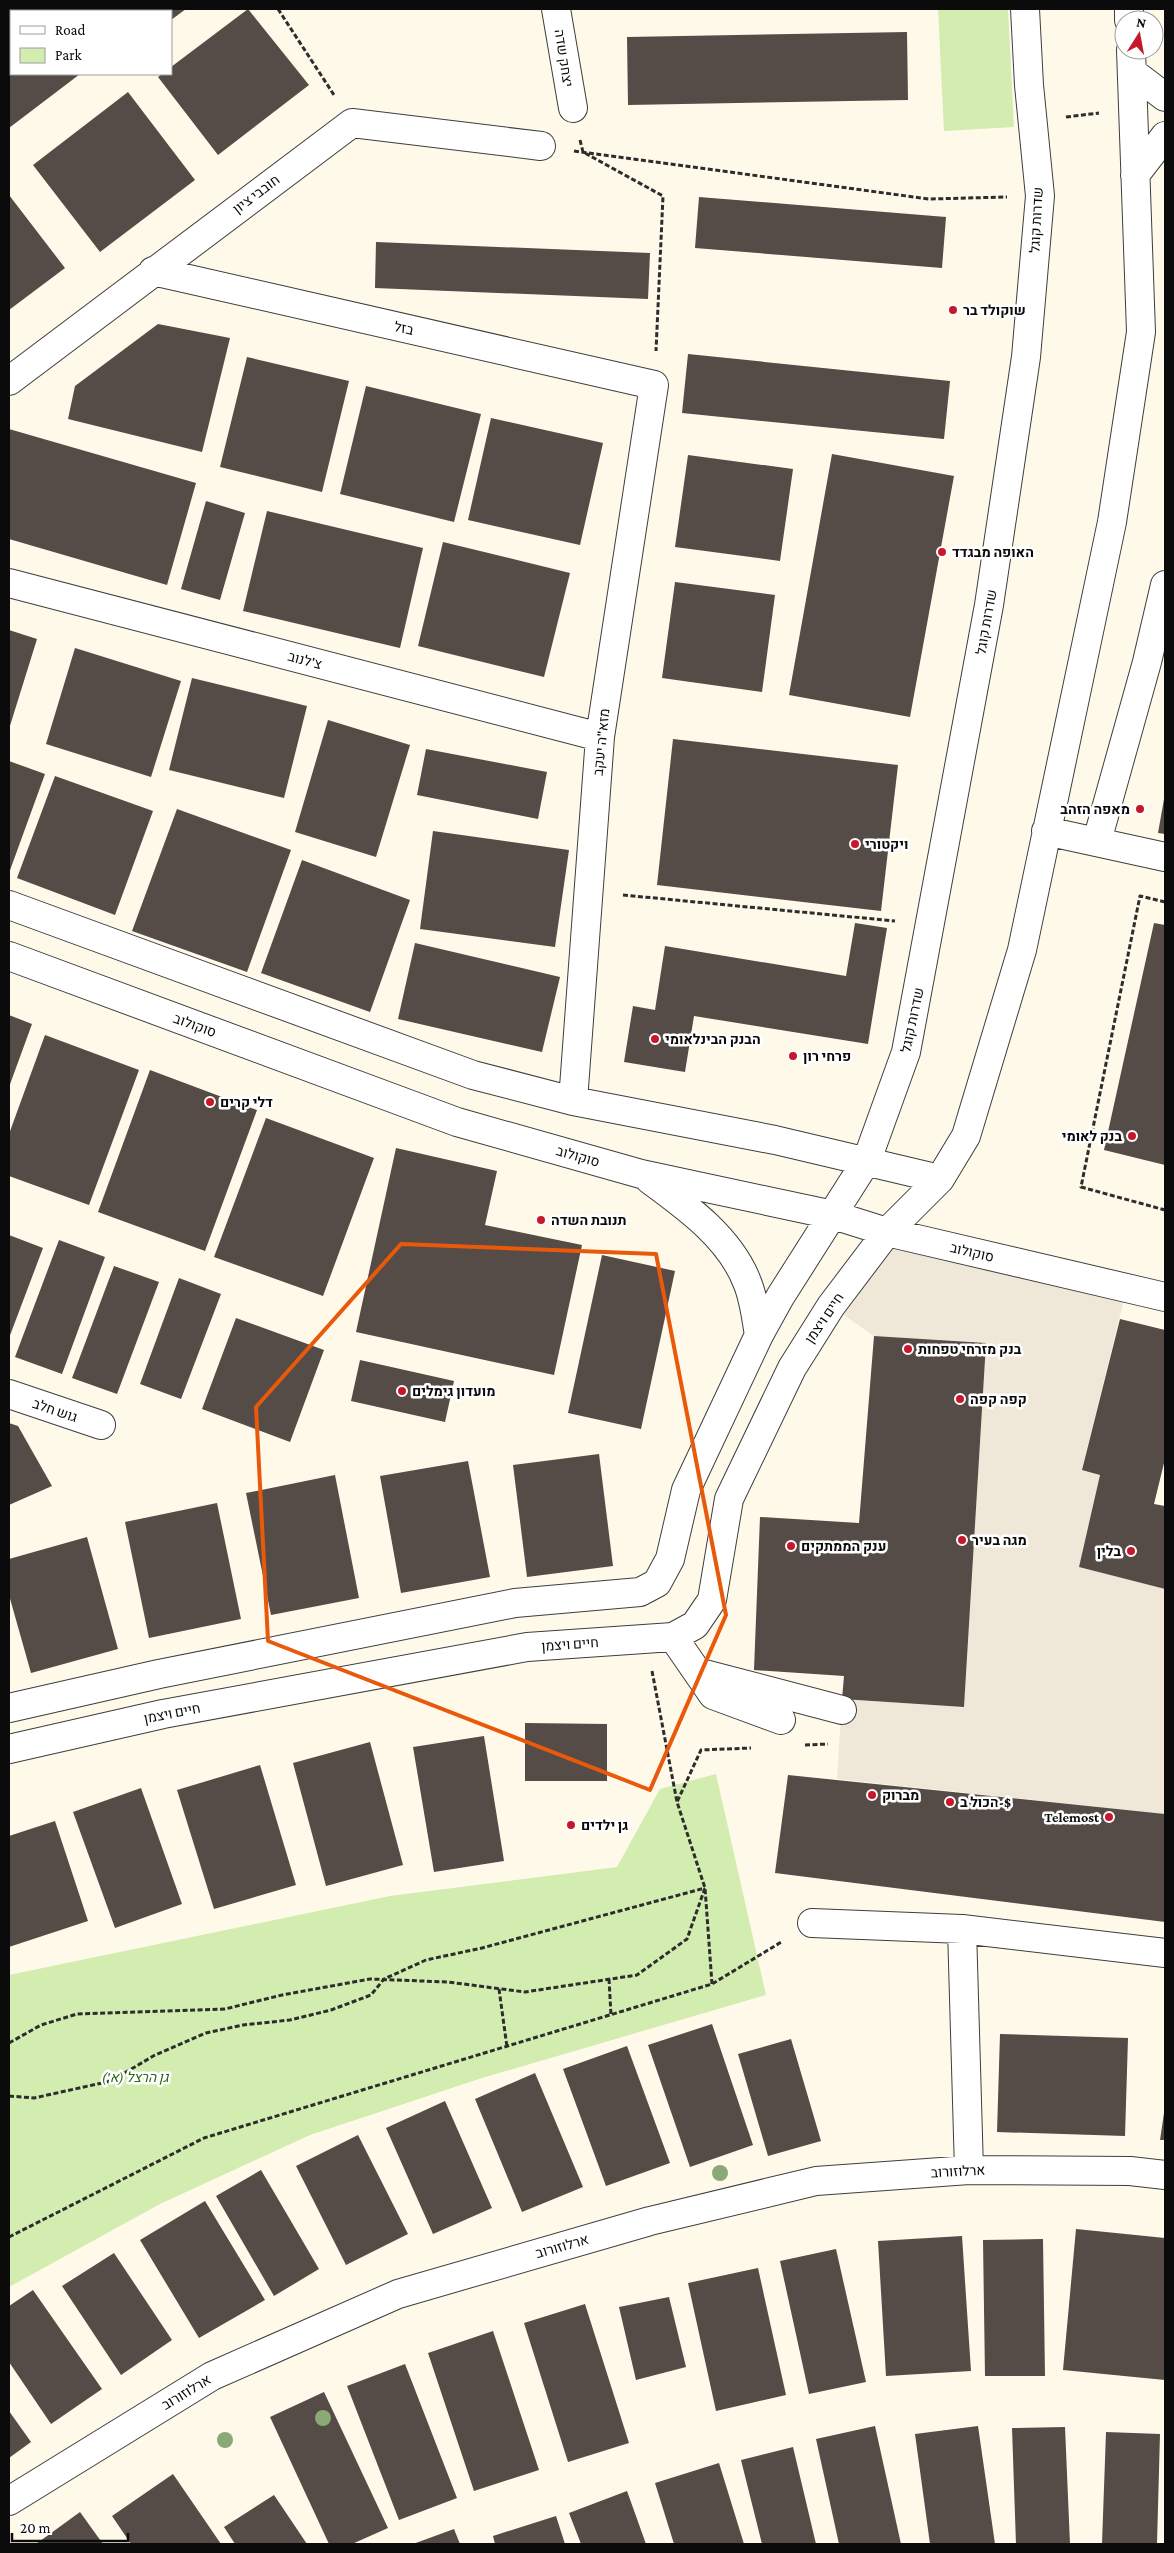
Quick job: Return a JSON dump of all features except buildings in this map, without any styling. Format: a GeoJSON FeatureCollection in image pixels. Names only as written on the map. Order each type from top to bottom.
{"type":"FeatureCollection","features":[{"type":"Feature","properties":{"kind":"street","name":"יצחק שדה"},"geometry":{"type":"LineString","coordinates":[[556,9],[573,108]]}},
{"type":"Feature","properties":{"kind":"street","name":"שדרות קוגל"},"geometry":{"type":"LineString","coordinates":[[833,1215],[867,1160],[906,1052],[989,605],[1026,357],[1040,196],[1025,9]]}},
{"type":"Feature","properties":{"kind":"street"},"geometry":{"type":"LineString","coordinates":[[1131,61],[1165,97]]}},
{"type":"Feature","properties":{"kind":"street"},"geometry":{"type":"LineString","coordinates":[[887,1232],[940,1178],[969,1128],[1022,950],[1112,522],[1141,332],[1131,61]]}},
{"type":"Feature","properties":{"kind":"street"},"geometry":{"type":"LineString","coordinates":[[352,123],[541,146]]}},
{"type":"Feature","properties":{"kind":"street","name":"חובבי ציון"},"geometry":{"type":"LineString","coordinates":[[9,380],[352,123]]}},
{"type":"Feature","properties":{"kind":"street"},"geometry":{"type":"LineString","coordinates":[[1135,175],[1165,136]]}},
{"type":"Feature","properties":{"kind":"street","name":"בזל"},"geometry":{"type":"LineString","coordinates":[[154,271],[654,385]]}},
{"type":"Feature","properties":{"kind":"street","name":"מזא\"ה יעקב"},"geometry":{"type":"LineString","coordinates":[[573,1101],[600,737],[654,385]]}},
{"type":"Feature","properties":{"kind":"street","name":"צ'לנוב"},"geometry":{"type":"LineString","coordinates":[[9,583],[600,737]]}},
{"type":"Feature","properties":{"kind":"street"},"geometry":{"type":"LineString","coordinates":[[1097,841],[1147,662],[1165,584]]}},
{"type":"Feature","properties":{"kind":"street"},"geometry":{"type":"LineString","coordinates":[[1046,831],[1165,856]]}},
{"type":"Feature","properties":{"kind":"street"},"geometry":{"type":"LineString","coordinates":[[9,905],[473,1075],[573,1101],[867,1160],[940,1178]]}},
{"type":"Feature","properties":{"kind":"street","name":"סוקולוב"},"geometry":{"type":"LineString","coordinates":[[9,956],[457,1122],[641,1174],[833,1215],[887,1232],[1165,1297]]}},
{"type":"Feature","properties":{"kind":"street"},"geometry":{"type":"LineString","coordinates":[[641,1174],[680,1202],[709,1228],[732,1256],[748,1282],[759,1334]]}},
{"type":"Feature","properties":{"kind":"street"},"geometry":{"type":"LineString","coordinates":[[9,1708],[159,1674],[515,1603],[640,1592],[657,1583],[670,1559],[686,1490],[759,1334],[780,1297],[833,1215]]}},
{"type":"Feature","properties":{"kind":"street","name":"חיים ויצמן"},"geometry":{"type":"LineString","coordinates":[[9,1749],[163,1714],[527,1647],[673,1637],[695,1625],[712,1600],[729,1499],[792,1368],[830,1306],[887,1232]]}},
{"type":"Feature","properties":{"kind":"street","name":"גוש חלב"},"geometry":{"type":"LineString","coordinates":[[9,1394],[101,1426]]}},
{"type":"Feature","properties":{"kind":"street"},"geometry":{"type":"LineString","coordinates":[[673,1637],[713,1695],[782,1720]]}},
{"type":"Feature","properties":{"kind":"street"},"geometry":{"type":"LineString","coordinates":[[697,1672],[842,1710]]}},
{"type":"Feature","properties":{"kind":"street"},"geometry":{"type":"LineString","coordinates":[[812,1924],[962,1929],[1165,1952]]}},
{"type":"Feature","properties":{"kind":"street"},"geometry":{"type":"LineString","coordinates":[[962,1929],[969,2170]]}},
{"type":"Feature","properties":{"kind":"street","name":"ארלוזורוב"},"geometry":{"type":"LineString","coordinates":[[9,2501],[212,2376],[398,2294],[650,2221],[816,2181],[969,2170],[1130,2170],[1165,2175]]}},
{"type":"Feature","properties":{"kind":"path"},"geometry":{"type":"LineString","coordinates":[[278,9],[352,123]]}},
{"type":"Feature","properties":{"kind":"path"},"geometry":{"type":"LineString","coordinates":[[573,108],[583,152],[663,196],[654,385]]}},
{"type":"Feature","properties":{"kind":"path"},"geometry":{"type":"LineString","coordinates":[[1033,121],[1132,110]]}},
{"type":"Feature","properties":{"kind":"path"},"geometry":{"type":"LineString","coordinates":[[541,146],[929,199],[1040,196]]}},
{"type":"Feature","properties":{"kind":"path"},"geometry":{"type":"LineString","coordinates":[[589,892],[931,924]]}},
{"type":"Feature","properties":{"kind":"path"},"geometry":{"type":"LineString","coordinates":[[1165,902],[1140,896],[1081,1187],[1165,1210]]}},
{"type":"Feature","properties":{"kind":"path"},"geometry":{"type":"LineString","coordinates":[[646,1639],[677,1802],[705,1888],[712,1984]]}},
{"type":"Feature","properties":{"kind":"path"},"geometry":{"type":"LineString","coordinates":[[802,1745],[830,1744]]}},
{"type":"Feature","properties":{"kind":"path"},"geometry":{"type":"LineString","coordinates":[[677,1802],[701,1750],[756,1747]]}},
{"type":"Feature","properties":{"kind":"path"},"geometry":{"type":"LineString","coordinates":[[9,2044],[40,2025],[77,2014],[225,2009],[292,1993],[370,1979],[448,1982],[525,1992],[637,1975],[687,1939],[705,1888]]}},
{"type":"Feature","properties":{"kind":"path"},"geometry":{"type":"LineString","coordinates":[[9,2096],[34,2098],[111,2081],[155,2055],[206,2033],[243,2025],[290,2020],[331,2010],[371,1995],[384,1979],[426,1960],[482,1948],[705,1888]]}},
{"type":"Feature","properties":{"kind":"path"},"geometry":{"type":"LineString","coordinates":[[9,2237],[204,2138],[712,1984],[812,1924]]}},
{"type":"Feature","properties":{"kind":"path"},"geometry":{"type":"LineString","coordinates":[[609,1979],[611,2015]]}},
{"type":"Feature","properties":{"kind":"path"},"geometry":{"type":"LineString","coordinates":[[498,1988],[507,2047]]}},
{"type":"Feature","properties":{"kind":"highlighted area"},"geometry":{"type":"Polygon","coordinates":[[[401,1244],[656,1254],[726,1615],[650,1790],[268,1641],[256,1407],[401,1244]]]}},
{"type":"Feature","properties":{"kind":"green space"},"geometry":{"type":"Polygon","coordinates":[[[938,9],[1008,9],[1014,127],[944,131],[938,9]]]}},
{"type":"Feature","properties":{"kind":"green space","name":"גן הרצל (א')"},"geometry":{"type":"Polygon","coordinates":[[[716,1774],[766,1995],[482,2078],[310,2135],[160,2204],[9,2287],[9,1975],[390,1896],[617,1867],[660,1789],[716,1774]]]}},
{"type":"Feature","properties":{"kind":"shaded area"},"geometry":{"type":"Polygon","coordinates":[[[887,1232],[1127,1287],[1082,1469],[1100,1475],[1079,1567],[1165,1589],[1165,1814],[837,1779],[842,1699],[964,1707],[986,1343],[874,1336],[831,1306],[887,1232]]]}},
{"type":"Feature","properties":{"kind":"place","name":"שוקולד בר"},"geometry":{"type":"Point","coordinates":[953,310]}},
{"type":"Feature","properties":{"kind":"place","name":"האופה מבגדד"},"geometry":{"type":"Point","coordinates":[942,552]}},
{"type":"Feature","properties":{"kind":"place","name":"מאפה הזהב"},"geometry":{"type":"Point","coordinates":[1140,809]}},
{"type":"Feature","properties":{"kind":"place","name":"ויקטורי"},"geometry":{"type":"Point","coordinates":[855,844]}},
{"type":"Feature","properties":{"kind":"place","name":"הבנק הבינלאומי"},"geometry":{"type":"Point","coordinates":[655,1039]}},
{"type":"Feature","properties":{"kind":"place","name":"פרחי רון"},"geometry":{"type":"Point","coordinates":[793,1056]}},
{"type":"Feature","properties":{"kind":"place","name":"דלי קרים"},"geometry":{"type":"Point","coordinates":[210,1102]}},
{"type":"Feature","properties":{"kind":"place","name":"בנק לאומי"},"geometry":{"type":"Point","coordinates":[1132,1136]}},
{"type":"Feature","properties":{"kind":"place","name":"תנובת השדה"},"geometry":{"type":"Point","coordinates":[541,1220]}},
{"type":"Feature","properties":{"kind":"place","name":"בנק מזרחי טפחות"},"geometry":{"type":"Point","coordinates":[908,1349]}},
{"type":"Feature","properties":{"kind":"place","name":"מועדון גימלים"},"geometry":{"type":"Point","coordinates":[402,1391]}},
{"type":"Feature","properties":{"kind":"place","name":"קפה קפה"},"geometry":{"type":"Point","coordinates":[960,1399]}},
{"type":"Feature","properties":{"kind":"place","name":"מגה בעיר"},"geometry":{"type":"Point","coordinates":[962,1540]}},
{"type":"Feature","properties":{"kind":"place","name":"ענק הממתקים"},"geometry":{"type":"Point","coordinates":[791,1546]}},
{"type":"Feature","properties":{"kind":"place","name":"בלין"},"geometry":{"type":"Point","coordinates":[1131,1551]}},
{"type":"Feature","properties":{"kind":"place","name":"מברוק"},"geometry":{"type":"Point","coordinates":[872,1795]}},
{"type":"Feature","properties":{"kind":"place","name":"הכול ב-$"},"geometry":{"type":"Point","coordinates":[950,1802]}},
{"type":"Feature","properties":{"kind":"place","name":"Telemost"},"geometry":{"type":"Point","coordinates":[1109,1817]}},
{"type":"Feature","properties":{"kind":"place","name":"גן ילדים"},"geometry":{"type":"Point","coordinates":[571,1825]}}]}
